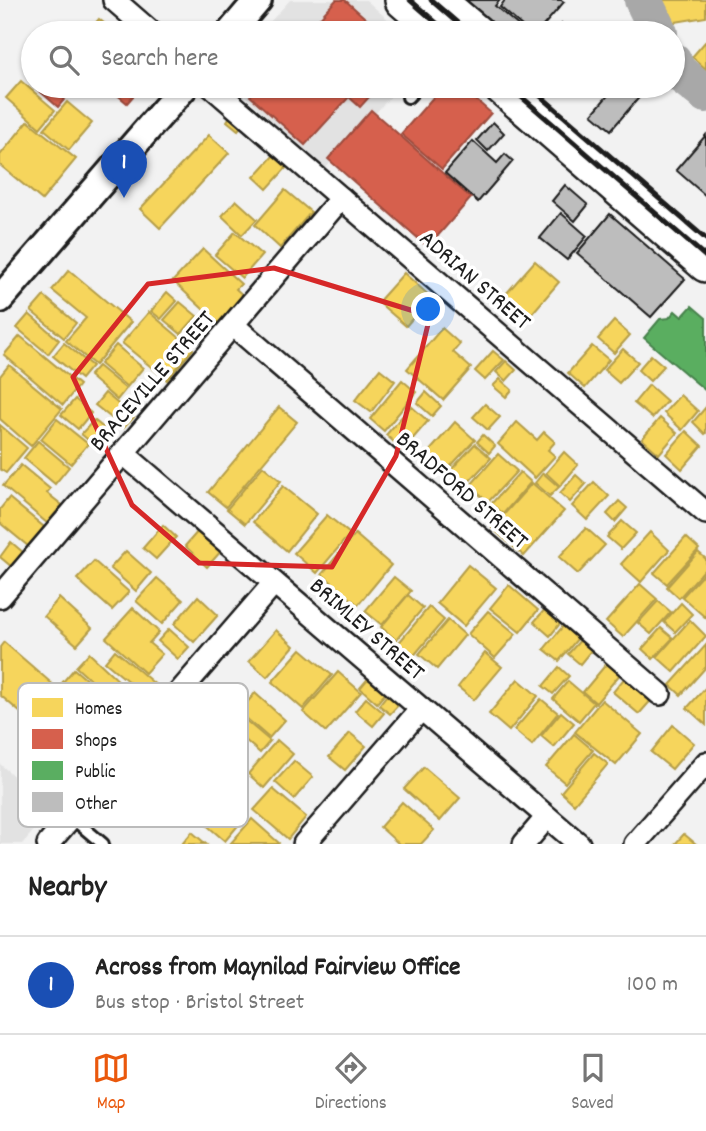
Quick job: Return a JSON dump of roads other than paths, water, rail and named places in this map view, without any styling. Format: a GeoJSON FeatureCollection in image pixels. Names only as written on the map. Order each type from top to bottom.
{"type":"FeatureCollection","features":[{"type":"Feature","properties":{"kind":"main road"},"geometry":{"type":"LineString","coordinates":[[403,0],[427,21]]}},
{"type":"Feature","properties":{"kind":"main road"},"geometry":{"type":"LineString","coordinates":[[437,0],[462,21]]}},
{"type":"Feature","properties":{"kind":"main road"},"geometry":{"type":"LineString","coordinates":[[515,98],[706,264]]}},
{"type":"Feature","properties":{"kind":"main road"},"geometry":{"type":"LineString","coordinates":[[550,98],[706,234]]}},
{"type":"Feature","properties":{"kind":"street"},"geometry":{"type":"LineString","coordinates":[[114,0],[138,21]]}},
{"type":"Feature","properties":{"kind":"street"},"geometry":{"type":"LineString","coordinates":[[240,21],[258,0]]}},
{"type":"Feature","properties":{"kind":"street"},"geometry":{"type":"LineString","coordinates":[[0,299],[175,98]]}},
{"type":"Feature","properties":{"kind":"street","name":"ADRIAN STREET"},"geometry":{"type":"LineString","coordinates":[[225,98],[706,513]]}},
{"type":"Feature","properties":{"kind":"street","name":"BRACEVILLE STREET"},"geometry":{"type":"LineString","coordinates":[[0,597],[341,198]]}},
{"type":"Feature","properties":{"kind":"street","name":"BRADFORD STREET"},"geometry":{"type":"LineString","coordinates":[[233,325],[660,694]]}},
{"type":"Feature","properties":{"kind":"street","name":"BRIMLEY STREET"},"geometry":{"type":"LineString","coordinates":[[123,453],[579,844]]}},
{"type":"Feature","properties":{"kind":"street"},"geometry":{"type":"LineString","coordinates":[[188,683],[275,583]]}},
{"type":"Feature","properties":{"kind":"street"},"geometry":{"type":"LineString","coordinates":[[304,844],[421,709]]}},
{"type":"Feature","properties":{"kind":"street"},"geometry":{"type":"LineString","coordinates":[[635,844],[706,763]]}},
{"type":"Feature","properties":{"kind":"street"},"geometry":{"type":"LineString","coordinates":[[523,844],[547,817]]}},
{"type":"Feature","properties":{"kind":"street"},"geometry":{"type":"LineString","coordinates":[[48,844],[62,827]]}},
{"type":"Feature","properties":{"kind":"lane"},"geometry":{"type":"LineString","coordinates":[[83,827],[103,844]]}},
{"type":"Feature","properties":{"kind":"waterway"},"geometry":{"type":"LineString","coordinates":[[643,0],[653,21]]}},
{"type":"Feature","properties":{"kind":"waterway"},"geometry":{"type":"LineString","coordinates":[[685,78],[706,94]]}},
{"type":"Feature","properties":{"kind":"railway"},"geometry":{"type":"LineString","coordinates":[[410,0],[434,21]]}},
{"type":"Feature","properties":{"kind":"railway"},"geometry":{"type":"LineString","coordinates":[[431,0],[455,21]]}},
{"type":"Feature","properties":{"kind":"railway"},"geometry":{"type":"LineString","coordinates":[[523,98],[706,257]]}},
{"type":"Feature","properties":{"kind":"railway"},"geometry":{"type":"LineString","coordinates":[[543,98],[706,239]]}},
{"type":"Feature","properties":{"kind":"place","name":"Across from Maynilad Fairview Office"},"geometry":{"type":"Point","coordinates":[124,198]}}]}
